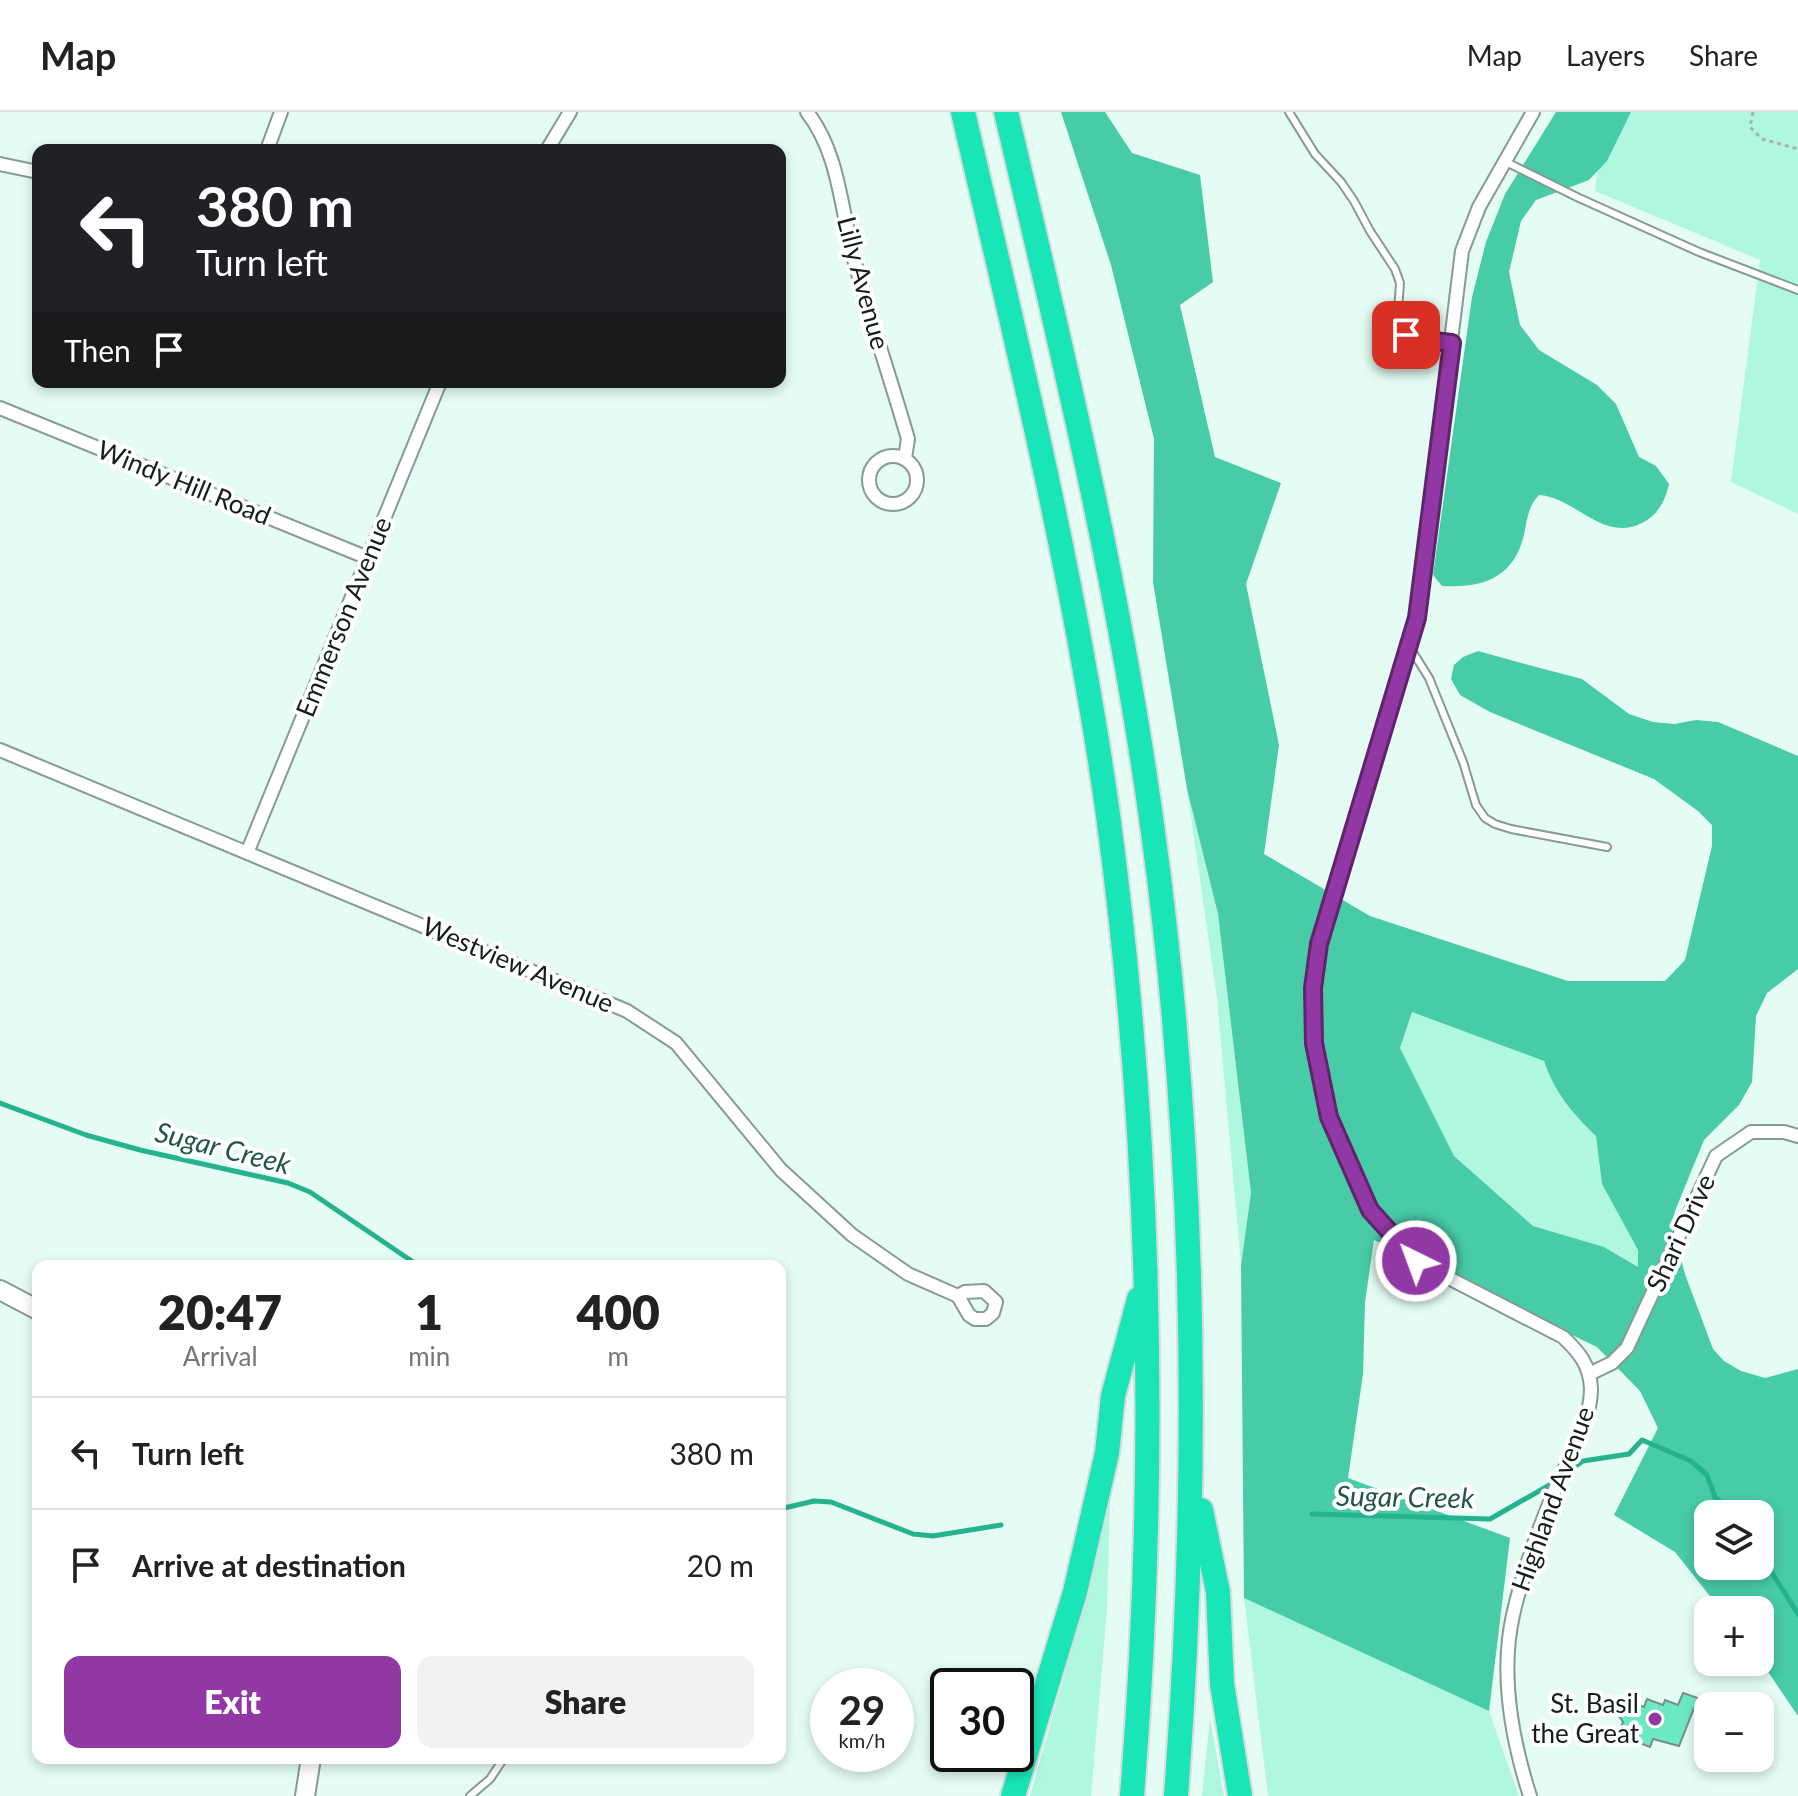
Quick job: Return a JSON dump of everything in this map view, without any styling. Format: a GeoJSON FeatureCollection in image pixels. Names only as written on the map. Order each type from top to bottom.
{"type":"FeatureCollection","features":[{"type":"Feature","properties":{"kind":"highway"},"geometry":{"type":"LineString","coordinates":[[963,112],[1062,549],[1097,741],[1129,996],[1141,1148],[1149,1359],[1147,1539],[1132,1796]]}},
{"type":"Feature","properties":{"kind":"highway"},"geometry":{"type":"LineString","coordinates":[[1006,112],[1109,564],[1154,834],[1174,1013],[1192,1346],[1188,1620],[1176,1796]]}},
{"type":"Feature","properties":{"kind":"highway"},"geometry":{"type":"LineString","coordinates":[[1013,1796],[1075,1592],[1107,1453],[1113,1396],[1146,1269]]}},
{"type":"Feature","properties":{"kind":"highway"},"geometry":{"type":"LineString","coordinates":[[1192,1469],[1218,1592],[1222,1684],[1240,1796]]}},
{"type":"Feature","properties":{"kind":"main road"},"geometry":{"type":"LineString","coordinates":[[0,1290],[32,1307]]}},
{"type":"Feature","properties":{"kind":"main road"},"geometry":{"type":"LineString","coordinates":[[305,1796],[310,1764]]}},
{"type":"Feature","properties":{"kind":"street"},"geometry":{"type":"LineString","coordinates":[[269,144],[281,112]]}},
{"type":"Feature","properties":{"kind":"street"},"geometry":{"type":"LineString","coordinates":[[551,144],[570,112]]}},
{"type":"Feature","properties":{"kind":"street","name":"Lilly Avenue"},"geometry":{"type":"LineString","coordinates":[[807,112],[821,130],[830,152],[854,261],[908,439],[905,458]]}},
{"type":"Feature","properties":{"kind":"street","name":"Highland Avenue"},"geometry":{"type":"LineString","coordinates":[[1530,1796],[1512,1727],[1509,1645],[1512,1616],[1529,1556],[1589,1403],[1589,1374],[1581,1353],[1563,1337],[1416,1261],[1370,1210],[1329,1117],[1314,1043],[1313,988],[1319,944],[1417,618],[1462,251],[1479,207],[1533,112]]}},
{"type":"Feature","properties":{"kind":"street"},"geometry":{"type":"LineString","coordinates":[[0,164],[32,171]]}},
{"type":"Feature","properties":{"kind":"street","name":"Emmerson Avenue"},"geometry":{"type":"LineString","coordinates":[[247,853],[438,388]]}},
{"type":"Feature","properties":{"kind":"street","name":"Windy Hill Road"},"geometry":{"type":"LineString","coordinates":[[0,408],[368,558]]}},
{"type":"Feature","properties":{"kind":"street","name":"Lilly Avenue"},"geometry":{"type":"LineString","coordinates":[[890,456],[905,458],[915,468],[917,475],[913,495],[895,505],[881,501],[875,497],[868,483],[872,468],[876,462],[890,456]]}},
{"type":"Feature","properties":{"kind":"street","name":"Westview Avenue"},"geometry":{"type":"LineString","coordinates":[[0,750],[627,1011],[676,1043],[781,1170],[852,1235],[908,1274],[958,1296]]}},
{"type":"Feature","properties":{"kind":"street","name":"Shari Drive"},"geometry":{"type":"LineString","coordinates":[[1589,1374],[1612,1363],[1627,1348],[1716,1156],[1751,1132],[1784,1132],[1798,1136]]}},
{"type":"Feature","properties":{"kind":"lane"},"geometry":{"type":"LineString","coordinates":[[1289,112],[1315,154],[1347,192],[1395,269],[1400,283],[1397,324],[1400,331],[1414,339],[1452,343]]}},
{"type":"Feature","properties":{"kind":"lane"},"geometry":{"type":"LineString","coordinates":[[1506,162],[1699,252],[1798,290]]}},
{"type":"Feature","properties":{"kind":"lane"},"geometry":{"type":"LineString","coordinates":[[1409,646],[1429,678],[1463,762],[1476,805],[1485,818],[1511,829],[1607,847]]}},
{"type":"Feature","properties":{"kind":"lane"},"geometry":{"type":"LineString","coordinates":[[470,1796],[490,1779],[500,1764]]}},
{"type":"Feature","properties":{"kind":"path"},"geometry":{"type":"LineString","coordinates":[[1753,112],[1750,127],[1757,137],[1798,149]]}},
{"type":"Feature","properties":{"kind":"green space"},"geometry":{"type":"Polygon","coordinates":[[[1061,112],[1105,112],[1132,153],[1200,175],[1213,282],[1180,305],[1215,457],[1281,483],[1246,584],[1279,745],[1264,854],[1370,916],[1568,981],[1665,981],[1685,960],[1712,846],[1712,825],[1654,779],[1490,712],[1460,695],[1451,679],[1454,665],[1478,651],[1582,679],[1629,714],[1653,722],[1718,722],[1798,756],[1798,969],[1767,993],[1756,1016],[1752,1082],[1739,1105],[1704,1140],[1671,1227],[1713,1349],[1724,1361],[1741,1371],[1765,1378],[1798,1369],[1798,1716],[1771,1676],[1774,1676],[1774,1596],[1710,1596],[1697,1580],[1774,1580],[1774,1500],[1694,1500],[1694,1576],[1675,1552],[1614,1515],[1658,1428],[1640,1391],[1597,1347],[1374,1240],[1365,1302],[1363,1374],[1348,1478],[1510,1538],[1489,1711],[1244,1598],[1241,1265],[1251,1193],[1218,914],[1187,789],[1153,582],[1154,439],[1111,265],[1061,112]],[[1412,1012],[1400,1048],[1454,1156],[1533,1226],[1604,1247],[1638,1267],[1638,1250],[1602,1184],[1596,1136],[1565,1102],[1544,1061],[1412,1012]]]}},
{"type":"Feature","properties":{"kind":"green space"},"geometry":{"type":"Polygon","coordinates":[[[1556,112],[1631,112],[1607,161],[1589,180],[1536,200],[1521,221],[1509,272],[1520,325],[1539,350],[1597,385],[1616,404],[1639,457],[1656,466],[1669,484],[1657,512],[1648,520],[1628,528],[1602,523],[1565,503],[1539,495],[1530,509],[1519,550],[1504,571],[1483,582],[1442,586],[1433,575],[1472,297],[1486,242],[1505,194],[1556,112]]]}},
{"type":"Feature","properties":{"kind":"green space"},"geometry":{"type":"Polygon","coordinates":[[[1604,112],[1798,112],[1798,514],[1731,482],[1760,260],[1595,191],[1604,112]]]}},
{"type":"Feature","properties":{"kind":"green space"},"geometry":{"type":"Polygon","coordinates":[[[1187,789],[1218,914],[1251,1193],[1241,1265],[1217,998],[1187,789]]]}},
{"type":"Feature","properties":{"kind":"green space"},"geometry":{"type":"Polygon","coordinates":[[[1412,1012],[1545,1061],[1565,1102],[1596,1136],[1602,1184],[1638,1250],[1638,1267],[1604,1247],[1533,1226],[1454,1156],[1400,1048],[1412,1012]]]}},
{"type":"Feature","properties":{"kind":"green space"},"geometry":{"type":"Polygon","coordinates":[[[1110,1500],[1107,1609],[1091,1796],[1030,1796],[1088,1592],[1110,1500]]]}},
{"type":"Feature","properties":{"kind":"green space"},"geometry":{"type":"Polygon","coordinates":[[[1244,1598],[1489,1711],[1519,1796],[1268,1796],[1244,1598]]]}},
{"type":"Feature","properties":{"kind":"green space"},"geometry":{"type":"Polygon","coordinates":[[[1210,1718],[1224,1796],[1202,1796],[1210,1718]]]}},
{"type":"Feature","properties":{"kind":"building","name":"St. Basil the Great"},"geometry":{"type":"Polygon","coordinates":[[[1683,1693],[1694,1697],[1694,1708],[1679,1746],[1653,1739],[1650,1747],[1632,1740],[1634,1732],[1621,1727],[1623,1722],[1619,1716],[1622,1708],[1630,1702],[1644,1707],[1647,1699],[1663,1705],[1665,1700],[1678,1705],[1683,1693]]]}},
{"type":"Feature","properties":{"kind":"waterway","name":"Sugar Creek"},"geometry":{"type":"LineString","coordinates":[[0,1103],[86,1135],[288,1183],[310,1192],[410,1260]]}},
{"type":"Feature","properties":{"kind":"waterway","name":"Sugar Creek"},"geometry":{"type":"LineString","coordinates":[[1567,1472],[1583,1461],[1629,1454],[1642,1440],[1691,1461],[1707,1475],[1718,1500]]}},
{"type":"Feature","properties":{"kind":"waterway","name":"Sugar Creek"},"geometry":{"type":"LineString","coordinates":[[1312,1514],[1490,1519],[1553,1483]]}},
{"type":"Feature","properties":{"kind":"waterway","name":"Sugar Creek"},"geometry":{"type":"LineString","coordinates":[[786,1508],[814,1501],[831,1502],[913,1534],[933,1536],[1001,1525]]}},
{"type":"Feature","properties":{"kind":"waterway","name":"Sugar Creek"},"geometry":{"type":"LineString","coordinates":[[1774,1576],[1798,1614]]}},
{"type":"Feature","properties":{"kind":"place","name":"St. Basil the Great"},"geometry":{"type":"Point","coordinates":[1655,1719]}},
{"type":"Feature","properties":{"kind":"route"},"geometry":{"type":"LineString","coordinates":[[1406,335],[1414,339],[1452,343],[1417,618],[1319,944],[1313,988],[1314,1043],[1329,1117],[1370,1210],[1416,1261]]}}]}
